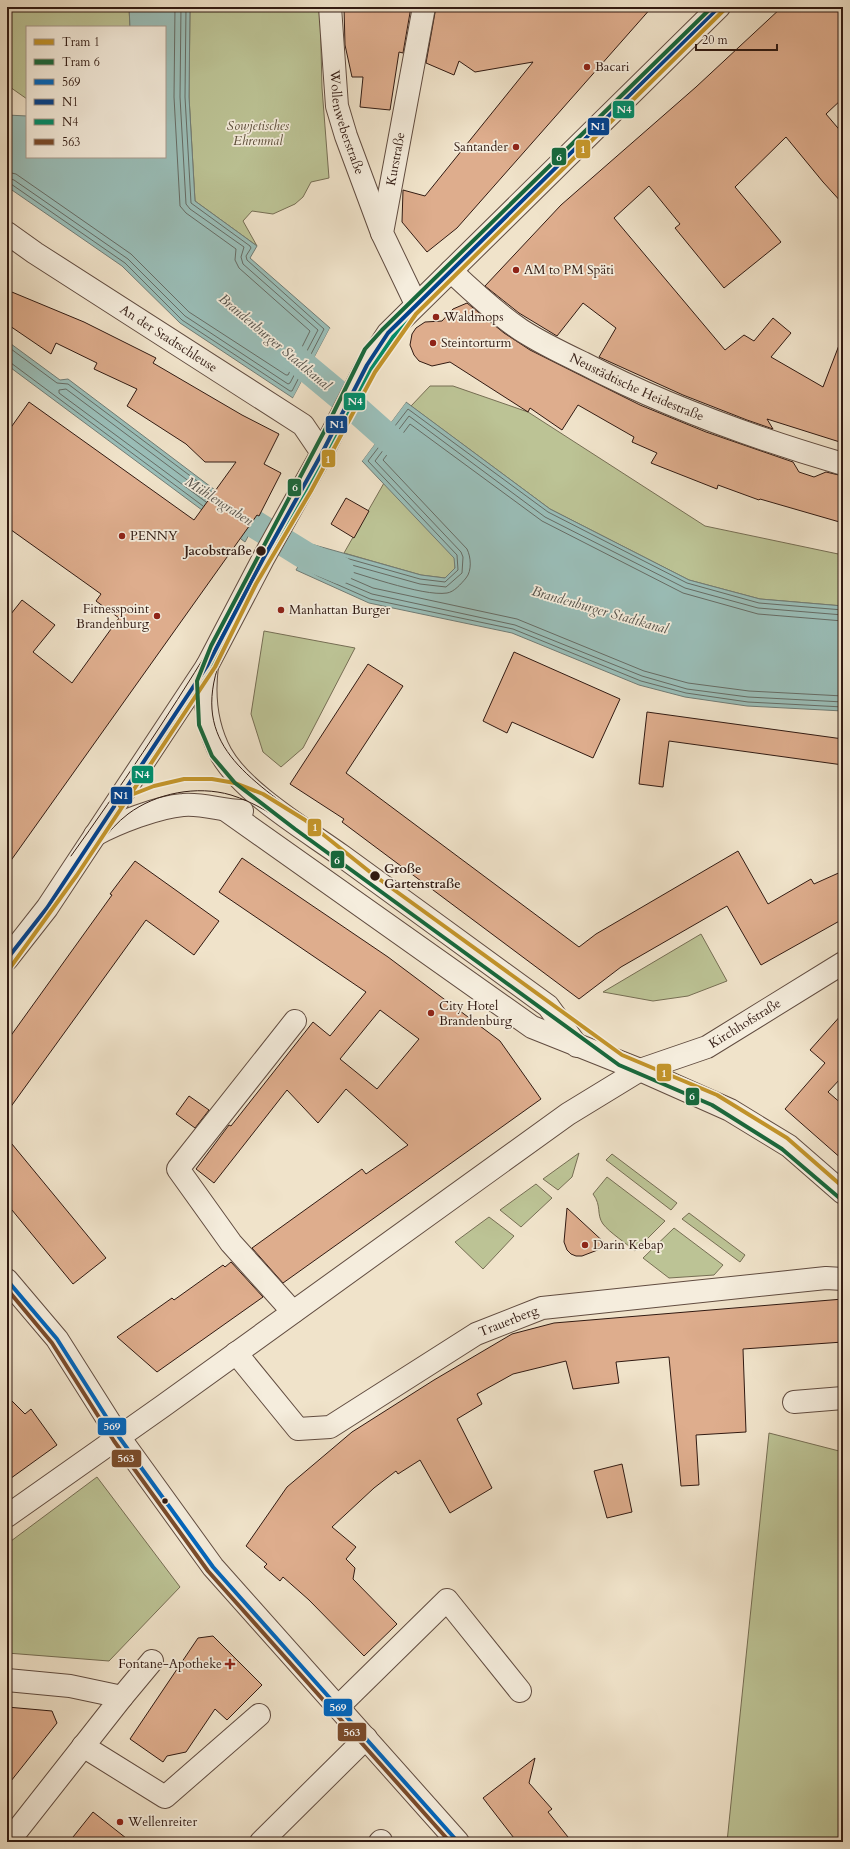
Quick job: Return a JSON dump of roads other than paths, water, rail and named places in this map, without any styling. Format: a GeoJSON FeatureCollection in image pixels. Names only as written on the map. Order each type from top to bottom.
{"type":"FeatureCollection","features":[{"type":"Feature","properties":{"kind":"street","name":"Wollenweberstraße"},"geometry":{"type":"LineString","coordinates":[[330,7],[337,106],[346,136],[382,233]]}},
{"type":"Feature","properties":{"kind":"street","name":"Kurstraße"},"geometry":{"type":"LineString","coordinates":[[382,233],[424,7]]}},
{"type":"Feature","properties":{"kind":"street"},"geometry":{"type":"LineString","coordinates":[[7,959],[47,908],[207,666],[368,365],[388,333],[719,7]]}},
{"type":"Feature","properties":{"kind":"street","name":"An der Stadtschleuse"},"geometry":{"type":"LineString","coordinates":[[7,233],[34,253],[303,425],[322,453]]}},
{"type":"Feature","properties":{"kind":"street"},"geometry":{"type":"LineString","coordinates":[[382,233],[416,304]]}},
{"type":"Feature","properties":{"kind":"street","name":"Neustädtische Heidestraße"},"geometry":{"type":"LineString","coordinates":[[452,271],[472,291],[521,330],[621,384],[680,409],[792,449],[843,464]]}},
{"type":"Feature","properties":{"kind":"street"},"geometry":{"type":"LineString","coordinates":[[207,666],[205,682],[207,718],[210,731],[221,755],[236,775],[281,813],[548,1006],[577,1046]]}},
{"type":"Feature","properties":{"kind":"street"},"geometry":{"type":"LineString","coordinates":[[95,835],[107,828],[156,811],[183,805],[227,811],[281,813]]}},
{"type":"Feature","properties":{"kind":"street"},"geometry":{"type":"LineString","coordinates":[[227,811],[532,1027],[640,1070],[730,1110],[789,1146],[843,1194]]}},
{"type":"Feature","properties":{"kind":"street","name":"Kirchhofstraße"},"geometry":{"type":"LineString","coordinates":[[640,1070],[706,1047],[843,963]]}},
{"type":"Feature","properties":{"kind":"street"},"geometry":{"type":"LineString","coordinates":[[293,1312],[231,1243],[178,1169],[295,1021]]}},
{"type":"Feature","properties":{"kind":"street"},"geometry":{"type":"LineString","coordinates":[[7,1516],[568,1114],[640,1070]]}},
{"type":"Feature","properties":{"kind":"street","name":"Trauerberg"},"geometry":{"type":"LineString","coordinates":[[236,1353],[293,1434],[330,1427],[476,1334],[542,1308],[826,1278],[843,1279]]}},
{"type":"Feature","properties":{"kind":"street"},"geometry":{"type":"LineString","coordinates":[[7,1280],[57,1339],[119,1437],[213,1567],[458,1842]]}},
{"type":"Feature","properties":{"kind":"street"},"geometry":{"type":"LineString","coordinates":[[794,1402],[843,1398]]}},
{"type":"Feature","properties":{"kind":"street"},"geometry":{"type":"LineString","coordinates":[[338,1707],[447,1600],[520,1691]]}},
{"type":"Feature","properties":{"kind":"street"},"geometry":{"type":"LineString","coordinates":[[8,1842],[152,1661]]}},
{"type":"Feature","properties":{"kind":"street"},"geometry":{"type":"LineString","coordinates":[[7,1680],[70,1686],[122,1697]]}},
{"type":"Feature","properties":{"kind":"street"},"geometry":{"type":"LineString","coordinates":[[83,1746],[165,1797],[259,1715]]}},
{"type":"Feature","properties":{"kind":"street"},"geometry":{"type":"LineString","coordinates":[[261,1842],[366,1738]]}},
{"type":"Feature","properties":{"kind":"water"},"geometry":{"type":"Polygon","coordinates":[[[129,7],[190,7],[189,97],[195,201],[257,246],[250,258],[330,328],[293,398],[180,323],[122,266],[9,188],[7,183],[7,115],[26,116],[26,158],[166,158],[166,26],[130,26],[129,7]]]}},
{"type":"Feature","properties":{"kind":"water"},"geometry":{"type":"Polygon","coordinates":[[[7,341],[60,380],[68,379],[215,490],[260,515],[245,542],[7,365],[7,341]]]}},
{"type":"Feature","properties":{"kind":"water"},"geometry":{"type":"Polygon","coordinates":[[[406,402],[550,509],[689,580],[760,599],[843,606],[843,711],[747,706],[685,697],[639,685],[512,633],[369,603],[296,570],[311,544],[421,575],[445,578],[455,568],[454,558],[362,461],[406,402]]]}},
{"type":"Feature","properties":{"kind":"waterway","name":"Brandenburger Stadtkanal"},"geometry":{"type":"LineString","coordinates":[[279,345],[357,410],[411,458]]}},
{"type":"Feature","properties":{"kind":"waterway","name":"Mühlengraben"},"geometry":{"type":"LineString","coordinates":[[222,504],[306,556],[340,570]]}},
{"type":"Feature","properties":{"kind":"tram line","name":"6"},"geometry":{"type":"LineString","coordinates":[[712,7],[382,330],[365,349],[326,428],[211,646],[197,681],[199,725],[212,756],[235,783],[295,829],[619,1065],[712,1105],[782,1149],[843,1201]]}},
{"type":"Feature","properties":{"kind":"tram line","name":"1"},"geometry":{"type":"LineString","coordinates":[[7,972],[77,875],[215,667],[256,584],[311,491],[375,372],[416,314],[727,7]]}},
{"type":"Feature","properties":{"kind":"tram line"},"geometry":{"type":"LineString","coordinates":[[71,856],[143,752],[211,646]]}},
{"type":"Feature","properties":{"kind":"tram line"},"geometry":{"type":"LineString","coordinates":[[223,653],[214,683],[212,709],[217,732],[227,752],[242,769],[261,786],[305,820]]}},
{"type":"Feature","properties":{"kind":"tram line","name":"1"},"geometry":{"type":"LineString","coordinates":[[120,806],[131,795],[154,786],[184,779],[212,779],[235,783],[263,794],[305,820],[375,876],[622,1055],[717,1095],[787,1138],[843,1187]]}},
{"type":"Feature","properties":{"kind":"tram line"},"geometry":{"type":"LineString","coordinates":[[77,875],[113,827],[120,820],[151,801],[177,793],[204,791],[231,795],[256,805],[295,829]]}},
{"type":"Feature","properties":{"kind":"place","name":"Bacari"},"geometry":{"type":"Point","coordinates":[587,67]}},
{"type":"Feature","properties":{"kind":"place","name":"Santander"},"geometry":{"type":"Point","coordinates":[516,147]}},
{"type":"Feature","properties":{"kind":"place","name":"AM to PM Späti"},"geometry":{"type":"Point","coordinates":[516,270]}},
{"type":"Feature","properties":{"kind":"place","name":"Waldmops"},"geometry":{"type":"Point","coordinates":[436,317]}},
{"type":"Feature","properties":{"kind":"place","name":"Steintorturm"},"geometry":{"type":"Point","coordinates":[433,343]}},
{"type":"Feature","properties":{"kind":"place","name":"PENNY"},"geometry":{"type":"Point","coordinates":[122,536]}},
{"type":"Feature","properties":{"kind":"place","name":"Jacobstraße"},"geometry":{"type":"Point","coordinates":[261,551]}},
{"type":"Feature","properties":{"kind":"place","name":"Manhattan Burger"},"geometry":{"type":"Point","coordinates":[281,610]}},
{"type":"Feature","properties":{"kind":"place","name":"Fitnesspoint Brandenburg"},"geometry":{"type":"Point","coordinates":[157,616]}},
{"type":"Feature","properties":{"kind":"place","name":"Große Gartenstraße"},"geometry":{"type":"Point","coordinates":[375,876]}},
{"type":"Feature","properties":{"kind":"place","name":"City Hotel Brandenburg"},"geometry":{"type":"Point","coordinates":[431,1013]}},
{"type":"Feature","properties":{"kind":"place","name":"Darin Kebap"},"geometry":{"type":"Point","coordinates":[585,1245]}},
{"type":"Feature","properties":{"kind":"place","name":"Fontane-Apotheke"},"geometry":{"type":"Point","coordinates":[230,1664]}},
{"type":"Feature","properties":{"kind":"place","name":"Wellenreiter"},"geometry":{"type":"Point","coordinates":[120,1822]}},
{"type":"Feature","properties":{"kind":"park label","name":"Sowjetisches Ehrenmal"},"geometry":{"type":"Point","coordinates":[258,134]}}]}
